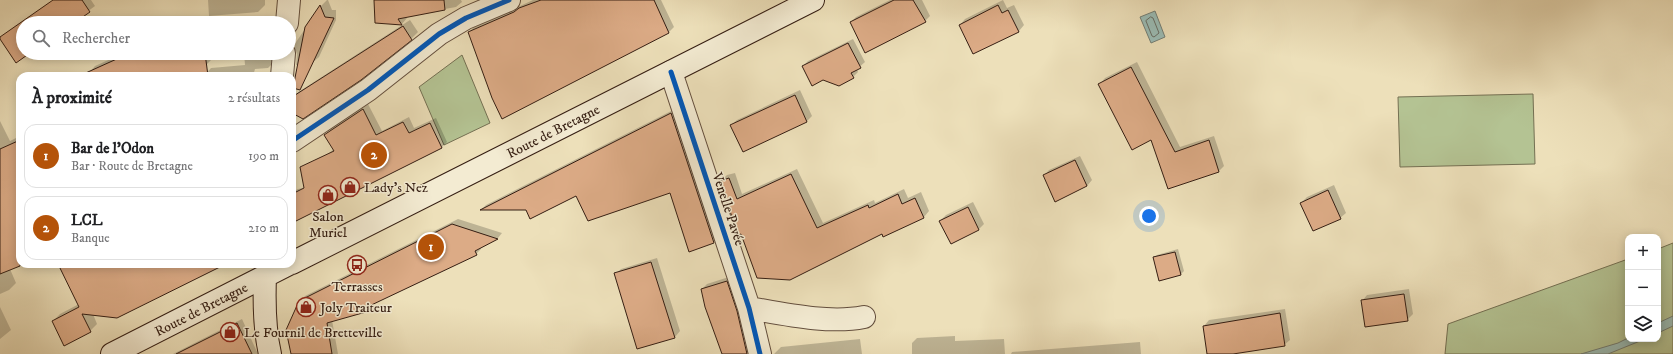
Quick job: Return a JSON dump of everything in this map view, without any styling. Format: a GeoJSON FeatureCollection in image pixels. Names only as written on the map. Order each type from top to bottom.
{"type":"FeatureCollection","features":[{"type":"Feature","properties":{"kind":"main road"},"geometry":{"type":"LineString","coordinates":[[288,16],[289,0]]}},
{"type":"Feature","properties":{"kind":"main road"},"geometry":{"type":"LineString","coordinates":[[296,138],[368,90],[439,34],[466,18],[509,0]]}},
{"type":"Feature","properties":{"kind":"main road","name":"Route de Bretagne"},"geometry":{"type":"LineString","coordinates":[[296,260],[813,0]]}},
{"type":"Feature","properties":{"kind":"main road"},"geometry":{"type":"LineString","coordinates":[[282,72],[283,60]]}},
{"type":"Feature","properties":{"kind":"main road","name":"Venelle Pavée"},"geometry":{"type":"LineString","coordinates":[[670,72],[750,308],[760,354]]}},
{"type":"Feature","properties":{"kind":"main road"},"geometry":{"type":"LineString","coordinates":[[265,270],[264,297],[266,330],[270,354]]}},
{"type":"Feature","properties":{"kind":"main road","name":"Route de Bretagne"},"geometry":{"type":"LineString","coordinates":[[112,354],[265,270]]}},
{"type":"Feature","properties":{"kind":"main road"},"geometry":{"type":"LineString","coordinates":[[750,308],[781,314],[818,318],[854,319],[864,317]]}},
{"type":"Feature","properties":{"kind":"green space"},"geometry":{"type":"Polygon","coordinates":[[[462,55],[490,123],[444,145],[419,87],[462,55]]]}},
{"type":"Feature","properties":{"kind":"green space"},"geometry":{"type":"Polygon","coordinates":[[[1533,94],[1535,164],[1400,167],[1398,97],[1533,94]]]}},
{"type":"Feature","properties":{"kind":"green space"},"geometry":{"type":"Polygon","coordinates":[[[1673,243],[1673,354],[1445,354],[1448,324],[1625,260],[1625,342],[1661,342],[1661,248],[1673,243]]]}},
{"type":"Feature","properties":{"kind":"water"},"geometry":{"type":"Polygon","coordinates":[[[1155,11],[1165,37],[1151,43],[1140,17],[1155,11]]]}},
{"type":"Feature","properties":{"kind":"water"},"geometry":{"type":"Polygon","coordinates":[[[1673,316],[1673,326],[1661,332],[1661,322],[1673,316]]]}},
{"type":"Feature","properties":{"kind":"water"},"geometry":{"type":"Polygon","coordinates":[[[1625,340],[1625,342],[1638,342],[1608,354],[1581,354],[1625,340]]]}},
{"type":"Feature","properties":{"kind":"building"},"geometry":{"type":"Polygon","coordinates":[[[53,0],[82,0],[90,12],[84,16],[30,16],[53,0]]]}},
{"type":"Feature","properties":{"kind":"building"},"geometry":{"type":"Polygon","coordinates":[[[374,0],[444,0],[445,10],[398,19],[402,25],[375,23],[374,0]]]}},
{"type":"Feature","properties":{"kind":"building"},"geometry":{"type":"Polygon","coordinates":[[[541,0],[654,0],[669,33],[502,119],[492,98],[468,32],[514,12],[519,8],[541,0]]]}},
{"type":"Feature","properties":{"kind":"building"},"geometry":{"type":"Polygon","coordinates":[[[894,0],[913,0],[926,22],[865,53],[850,22],[894,0]]]}},
{"type":"Feature","properties":{"kind":"building"},"geometry":{"type":"Polygon","coordinates":[[[320,5],[325,17],[334,18],[300,90],[296,89],[296,73],[305,27],[320,5]]]}},
{"type":"Feature","properties":{"kind":"building"},"geometry":{"type":"Polygon","coordinates":[[[998,5],[1002,13],[1008,10],[1019,32],[973,54],[959,25],[998,5]]]}},
{"type":"Feature","properties":{"kind":"building"},"geometry":{"type":"Polygon","coordinates":[[[16,26],[16,60],[20,60],[16,63],[0,37],[16,26]]]}},
{"type":"Feature","properties":{"kind":"building"},"geometry":{"type":"Polygon","coordinates":[[[403,26],[412,40],[361,80],[303,119],[296,115],[296,94],[403,26]]]}},
{"type":"Feature","properties":{"kind":"building"},"geometry":{"type":"Polygon","coordinates":[[[848,43],[861,68],[851,73],[854,78],[839,86],[823,80],[812,86],[802,66],[848,43]]]}},
{"type":"Feature","properties":{"kind":"building"},"geometry":{"type":"Polygon","coordinates":[[[114,60],[206,60],[207,72],[88,72],[114,60]]]}},
{"type":"Feature","properties":{"kind":"building"},"geometry":{"type":"Polygon","coordinates":[[[1131,67],[1175,152],[1209,140],[1219,172],[1168,189],[1151,140],[1132,150],[1098,84],[1131,67]]]}},
{"type":"Feature","properties":{"kind":"building"},"geometry":{"type":"Polygon","coordinates":[[[795,95],[807,122],[743,152],[730,125],[795,95]]]}},
{"type":"Feature","properties":{"kind":"building"},"geometry":{"type":"Polygon","coordinates":[[[363,109],[376,135],[403,122],[409,133],[430,123],[442,148],[296,221],[296,192],[304,188],[300,167],[334,151],[324,135],[363,109]]]}},
{"type":"Feature","properties":{"kind":"building"},"geometry":{"type":"Polygon","coordinates":[[[671,113],[714,243],[689,252],[670,193],[588,221],[576,196],[530,219],[526,210],[480,210],[671,113]]]}},
{"type":"Feature","properties":{"kind":"building"},"geometry":{"type":"Polygon","coordinates":[[[16,142],[16,268],[0,274],[0,149],[16,142]]]}},
{"type":"Feature","properties":{"kind":"building"},"geometry":{"type":"Polygon","coordinates":[[[1075,160],[1087,186],[1055,202],[1043,175],[1075,160]]]}},
{"type":"Feature","properties":{"kind":"building"},"geometry":{"type":"Polygon","coordinates":[[[791,174],[817,228],[868,205],[869,208],[898,194],[902,204],[915,198],[924,218],[883,237],[882,234],[790,280],[757,278],[741,234],[738,235],[720,181],[729,178],[737,199],[791,174]]]}},
{"type":"Feature","properties":{"kind":"building"},"geometry":{"type":"Polygon","coordinates":[[[1328,190],[1341,219],[1313,231],[1300,203],[1328,190]]]}},
{"type":"Feature","properties":{"kind":"building"},"geometry":{"type":"Polygon","coordinates":[[[968,207],[979,230],[951,244],[939,221],[968,207]]]}},
{"type":"Feature","properties":{"kind":"building"},"geometry":{"type":"Polygon","coordinates":[[[452,224],[498,239],[475,251],[477,255],[365,308],[366,312],[327,323],[332,354],[291,354],[286,330],[299,301],[452,224]]]}},
{"type":"Feature","properties":{"kind":"building"},"geometry":{"type":"Polygon","coordinates":[[[1175,252],[1181,275],[1159,281],[1153,257],[1175,252]]]}},
{"type":"Feature","properties":{"kind":"building"},"geometry":{"type":"Polygon","coordinates":[[[651,262],[675,338],[637,349],[614,273],[651,262]]]}},
{"type":"Feature","properties":{"kind":"building"},"geometry":{"type":"Polygon","coordinates":[[[60,268],[218,268],[117,318],[82,314],[91,332],[64,346],[52,321],[79,307],[60,268]]]}},
{"type":"Feature","properties":{"kind":"building"},"geometry":{"type":"Polygon","coordinates":[[[727,281],[737,311],[747,354],[722,354],[705,307],[701,289],[727,281]]]}},
{"type":"Feature","properties":{"kind":"building"},"geometry":{"type":"Polygon","coordinates":[[[1404,294],[1408,321],[1365,327],[1361,300],[1404,294]]]}},
{"type":"Feature","properties":{"kind":"building"},"geometry":{"type":"Polygon","coordinates":[[[1280,313],[1285,346],[1233,354],[1207,354],[1203,326],[1280,313]]]}},
{"type":"Feature","properties":{"kind":"building","name":"Le Fournil de Bretteville"},"geometry":{"type":"Polygon","coordinates":[[[237,323],[252,354],[176,354],[222,331],[237,323]]]}},
{"type":"Feature","properties":{"kind":"cycle path"},"geometry":{"type":"LineString","coordinates":[[296,138],[368,90],[439,34],[466,18],[509,0]]}},
{"type":"Feature","properties":{"kind":"cycle path"},"geometry":{"type":"LineString","coordinates":[[671,72],[749,308],[760,354]]}},
{"type":"Feature","properties":{"kind":"place","name":"LCL"},"geometry":{"type":"Point","coordinates":[374,155]}},
{"type":"Feature","properties":{"kind":"place","name":"Lady's Nez"},"geometry":{"type":"Point","coordinates":[350,187]}},
{"type":"Feature","properties":{"kind":"place","name":"Salon Muriel"},"geometry":{"type":"Point","coordinates":[328,195]}},
{"type":"Feature","properties":{"kind":"place","name":"Bar de l'Odon"},"geometry":{"type":"Point","coordinates":[431,247]}},
{"type":"Feature","properties":{"kind":"place","name":"Terrasses"},"geometry":{"type":"Point","coordinates":[357,265]}},
{"type":"Feature","properties":{"kind":"place","name":"Joly Traiteur"},"geometry":{"type":"Point","coordinates":[306,307]}},
{"type":"Feature","properties":{"kind":"place","name":"Le Fournil de Bretteville"},"geometry":{"type":"Point","coordinates":[230,332]}}]}
